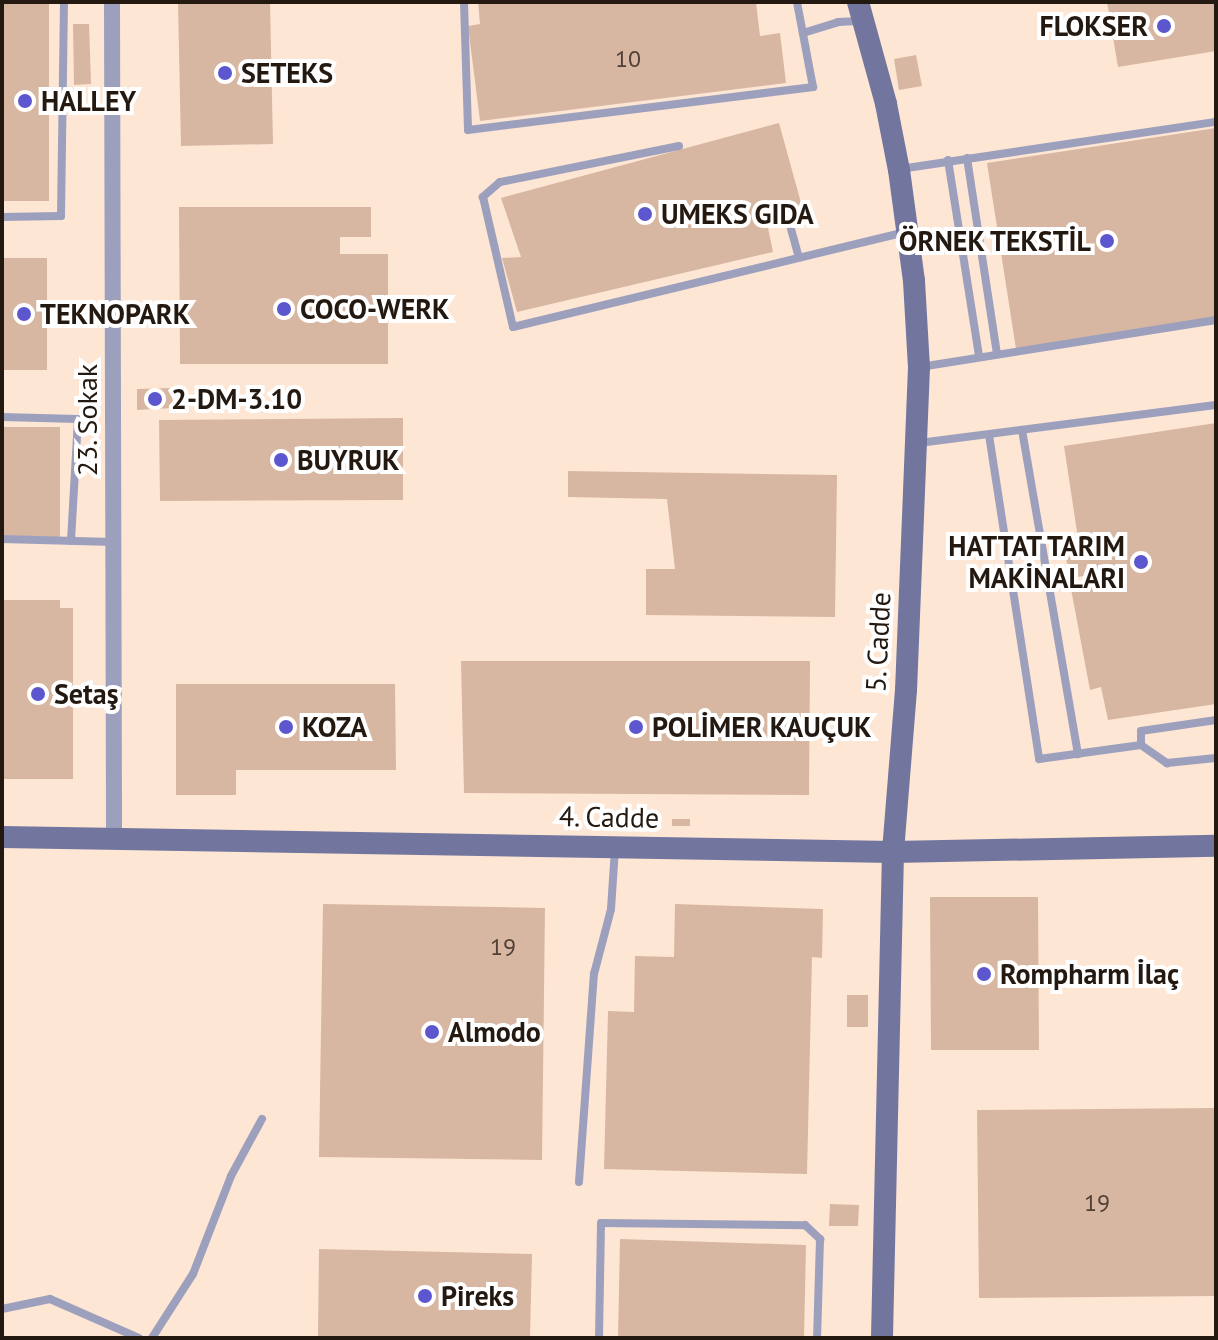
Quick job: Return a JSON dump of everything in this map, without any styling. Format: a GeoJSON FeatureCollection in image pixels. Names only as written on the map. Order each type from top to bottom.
{"type":"FeatureCollection","features":[{"type":"Feature","properties":{"kind":"street","name":"23. Sokak"},"geometry":{"type":"LineString","coordinates":[[112,2],[114,838]]}},
{"type":"Feature","properties":{"kind":"street","name":"5. Cadde"},"geometry":{"type":"LineString","coordinates":[[861,11],[899,170],[919,367],[918,443],[893,852],[882,1338]]}},
{"type":"Feature","properties":{"kind":"street","name":"4. Cadde"},"geometry":{"type":"LineString","coordinates":[[2,837],[893,852],[1216,846]]}},
{"type":"Feature","properties":{"kind":"lane"},"geometry":{"type":"LineString","coordinates":[[2,217],[61,216],[64,2]]}},
{"type":"Feature","properties":{"kind":"lane"},"geometry":{"type":"LineString","coordinates":[[464,2],[468,130],[813,87],[797,2]]}},
{"type":"Feature","properties":{"kind":"lane"},"geometry":{"type":"LineString","coordinates":[[803,33],[861,11]]}},
{"type":"Feature","properties":{"kind":"lane"},"geometry":{"type":"LineString","coordinates":[[899,170],[948,160],[1216,122]]}},
{"type":"Feature","properties":{"kind":"lane"},"geometry":{"type":"LineString","coordinates":[[679,146],[500,182],[483,197],[513,327],[907,232]]}},
{"type":"Feature","properties":{"kind":"lane"},"geometry":{"type":"LineString","coordinates":[[967,158],[997,354]]}},
{"type":"Feature","properties":{"kind":"lane"},"geometry":{"type":"LineString","coordinates":[[948,160],[979,356]]}},
{"type":"Feature","properties":{"kind":"lane"},"geometry":{"type":"LineString","coordinates":[[788,218],[799,258]]}},
{"type":"Feature","properties":{"kind":"lane"},"geometry":{"type":"LineString","coordinates":[[919,367],[1216,320]]}},
{"type":"Feature","properties":{"kind":"lane"},"geometry":{"type":"LineString","coordinates":[[918,443],[1216,405]]}},
{"type":"Feature","properties":{"kind":"lane"},"geometry":{"type":"LineString","coordinates":[[2,417],[78,419],[71,541]]}},
{"type":"Feature","properties":{"kind":"lane"},"geometry":{"type":"LineString","coordinates":[[1022,430],[1078,754]]}},
{"type":"Feature","properties":{"kind":"lane"},"geometry":{"type":"LineString","coordinates":[[989,435],[1039,759],[1141,745],[1167,763],[1216,758]]}},
{"type":"Feature","properties":{"kind":"lane"},"geometry":{"type":"LineString","coordinates":[[2,539],[113,542]]}},
{"type":"Feature","properties":{"kind":"lane"},"geometry":{"type":"LineString","coordinates":[[1141,745],[1141,731],[1216,720]]}},
{"type":"Feature","properties":{"kind":"lane"},"geometry":{"type":"LineString","coordinates":[[579,1182],[594,974],[611,909],[615,847]]}},
{"type":"Feature","properties":{"kind":"lane"},"geometry":{"type":"LineString","coordinates":[[152,1338],[193,1274],[231,1176],[262,1119]]}},
{"type":"Feature","properties":{"kind":"lane"},"geometry":{"type":"LineString","coordinates":[[599,1338],[601,1223],[805,1225],[820,1239],[817,1338]]}},
{"type":"Feature","properties":{"kind":"lane"},"geometry":{"type":"LineString","coordinates":[[2,1309],[50,1299],[139,1338]]}},
{"type":"Feature","properties":{"kind":"shaded area"},"geometry":{"type":"Polygon","coordinates":[[[2,2],[1216,2],[1216,1338],[2,1338],[2,2]]]}},
{"type":"Feature","properties":{"kind":"building","name":"HALLEY"},"geometry":{"type":"Polygon","coordinates":[[[2,2],[49,2],[49,201],[2,201],[2,2]]]}},
{"type":"Feature","properties":{"kind":"building","name":"SETEKS"},"geometry":{"type":"Polygon","coordinates":[[[178,2],[270,2],[273,144],[181,146],[178,2]]]}},
{"type":"Feature","properties":{"kind":"building"},"geometry":{"type":"Polygon","coordinates":[[[478,2],[756,2],[760,36],[780,33],[786,83],[480,121],[468,26],[480,24],[478,2]]]}},
{"type":"Feature","properties":{"kind":"building","name":"FLOKSER"},"geometry":{"type":"Polygon","coordinates":[[[1107,2],[1216,2],[1216,51],[1118,67],[1107,2]]]}},
{"type":"Feature","properties":{"kind":"building"},"geometry":{"type":"Polygon","coordinates":[[[73,24],[89,24],[91,84],[74,85],[73,24]]]}},
{"type":"Feature","properties":{"kind":"building"},"geometry":{"type":"Polygon","coordinates":[[[916,55],[922,86],[899,90],[894,59],[916,55]]]}},
{"type":"Feature","properties":{"kind":"building","name":"UMEKS GIDA"},"geometry":{"type":"Polygon","coordinates":[[[779,123],[803,210],[766,218],[773,252],[517,312],[502,258],[521,257],[501,198],[779,123]]]}},
{"type":"Feature","properties":{"kind":"building","name":"ÖRNEK TEKSTİL"},"geometry":{"type":"Polygon","coordinates":[[[1216,128],[1216,319],[1016,349],[987,163],[1216,128]]]}},
{"type":"Feature","properties":{"kind":"building","name":"COCO-WERK"},"geometry":{"type":"Polygon","coordinates":[[[179,207],[371,207],[371,237],[340,237],[340,254],[388,254],[388,364],[180,364],[179,207]]]}},
{"type":"Feature","properties":{"kind":"building","name":"TEKNOPARK"},"geometry":{"type":"Polygon","coordinates":[[[2,258],[47,258],[47,370],[2,370],[2,258]]]}},
{"type":"Feature","properties":{"kind":"building","name":"2-DM-3.10"},"geometry":{"type":"Polygon","coordinates":[[[172,388],[173,408],[137,410],[137,389],[172,388]]]}},
{"type":"Feature","properties":{"kind":"building","name":"BUYRUK"},"geometry":{"type":"Polygon","coordinates":[[[403,418],[403,500],[160,501],[159,420],[403,418]]]}},
{"type":"Feature","properties":{"kind":"building","name":"HATTAT TARIM MAKİNALARI"},"geometry":{"type":"Polygon","coordinates":[[[1216,423],[1216,704],[1108,720],[1101,687],[1090,690],[1071,589],[1085,586],[1084,576],[1070,578],[1064,548],[1079,545],[1064,446],[1216,423]]]}},
{"type":"Feature","properties":{"kind":"building"},"geometry":{"type":"Polygon","coordinates":[[[2,427],[60,427],[60,541],[2,540],[2,427]]]}},
{"type":"Feature","properties":{"kind":"building"},"geometry":{"type":"Polygon","coordinates":[[[568,471],[837,475],[835,617],[646,615],[646,569],[675,569],[667,499],[568,497],[568,471]]]}},
{"type":"Feature","properties":{"kind":"building","name":"Setaş"},"geometry":{"type":"Polygon","coordinates":[[[2,600],[60,600],[60,608],[73,608],[73,779],[2,779],[2,600]]]}},
{"type":"Feature","properties":{"kind":"building","name":"POLİMER KAUÇUK"},"geometry":{"type":"Polygon","coordinates":[[[461,661],[810,661],[809,795],[464,793],[461,661]]]}},
{"type":"Feature","properties":{"kind":"building","name":"KOZA"},"geometry":{"type":"Polygon","coordinates":[[[176,684],[395,684],[396,770],[236,770],[236,795],[176,795],[176,684]]]}},
{"type":"Feature","properties":{"kind":"building"},"geometry":{"type":"Polygon","coordinates":[[[672,819],[690,819],[690,826],[672,826],[672,819]]]}},
{"type":"Feature","properties":{"kind":"building","name":"Rompharm İlaç"},"geometry":{"type":"Polygon","coordinates":[[[930,897],[1038,897],[1039,1050],[931,1050],[930,897]]]}},
{"type":"Feature","properties":{"kind":"building","name":"Almodo"},"geometry":{"type":"Polygon","coordinates":[[[323,904],[545,908],[542,1160],[319,1157],[323,904]]]}},
{"type":"Feature","properties":{"kind":"building"},"geometry":{"type":"Polygon","coordinates":[[[675,904],[823,909],[822,958],[812,957],[807,1174],[604,1169],[608,1011],[634,1012],[635,956],[674,957],[675,904]]]}},
{"type":"Feature","properties":{"kind":"building"},"geometry":{"type":"Polygon","coordinates":[[[847,995],[868,995],[868,1027],[847,1027],[847,995]]]}},
{"type":"Feature","properties":{"kind":"building"},"geometry":{"type":"Polygon","coordinates":[[[1216,1108],[1216,1296],[979,1298],[977,1110],[1216,1108]]]}},
{"type":"Feature","properties":{"kind":"building"},"geometry":{"type":"Polygon","coordinates":[[[830,1204],[859,1205],[858,1226],[829,1226],[830,1204]]]}},
{"type":"Feature","properties":{"kind":"building"},"geometry":{"type":"Polygon","coordinates":[[[620,1239],[806,1245],[804,1338],[618,1338],[620,1239]]]}},
{"type":"Feature","properties":{"kind":"building","name":"Pireks"},"geometry":{"type":"Polygon","coordinates":[[[319,1249],[532,1254],[530,1338],[318,1338],[319,1249]]]}},
{"type":"Feature","properties":{"kind":"place","name":"FLOKSER"},"geometry":{"type":"Point","coordinates":[1164,26]}},
{"type":"Feature","properties":{"kind":"place","name":"SETEKS"},"geometry":{"type":"Point","coordinates":[225,73]}},
{"type":"Feature","properties":{"kind":"place","name":"HALLEY"},"geometry":{"type":"Point","coordinates":[25,101]}},
{"type":"Feature","properties":{"kind":"place","name":"UMEKS GIDA"},"geometry":{"type":"Point","coordinates":[645,214]}},
{"type":"Feature","properties":{"kind":"place","name":"ÖRNEK TEKSTİL"},"geometry":{"type":"Point","coordinates":[1107,241]}},
{"type":"Feature","properties":{"kind":"place","name":"COCO-WERK"},"geometry":{"type":"Point","coordinates":[284,309]}},
{"type":"Feature","properties":{"kind":"place","name":"TEKNOPARK"},"geometry":{"type":"Point","coordinates":[24,314]}},
{"type":"Feature","properties":{"kind":"place","name":"2-DM-3.10"},"geometry":{"type":"Point","coordinates":[155,399]}},
{"type":"Feature","properties":{"kind":"place","name":"BUYRUK"},"geometry":{"type":"Point","coordinates":[281,460]}},
{"type":"Feature","properties":{"kind":"place","name":"HATTAT TARIM MAKİNALARI"},"geometry":{"type":"Point","coordinates":[1141,562]}},
{"type":"Feature","properties":{"kind":"place","name":"Setaş"},"geometry":{"type":"Point","coordinates":[38,694]}},
{"type":"Feature","properties":{"kind":"place","name":"KOZA"},"geometry":{"type":"Point","coordinates":[286,727]}},
{"type":"Feature","properties":{"kind":"place","name":"POLİMER KAUÇUK"},"geometry":{"type":"Point","coordinates":[636,727]}},
{"type":"Feature","properties":{"kind":"place","name":"Rompharm İlaç"},"geometry":{"type":"Point","coordinates":[984,974]}},
{"type":"Feature","properties":{"kind":"place","name":"Almodo"},"geometry":{"type":"Point","coordinates":[432,1032]}},
{"type":"Feature","properties":{"kind":"place","name":"Pireks"},"geometry":{"type":"Point","coordinates":[425,1296]}}]}
